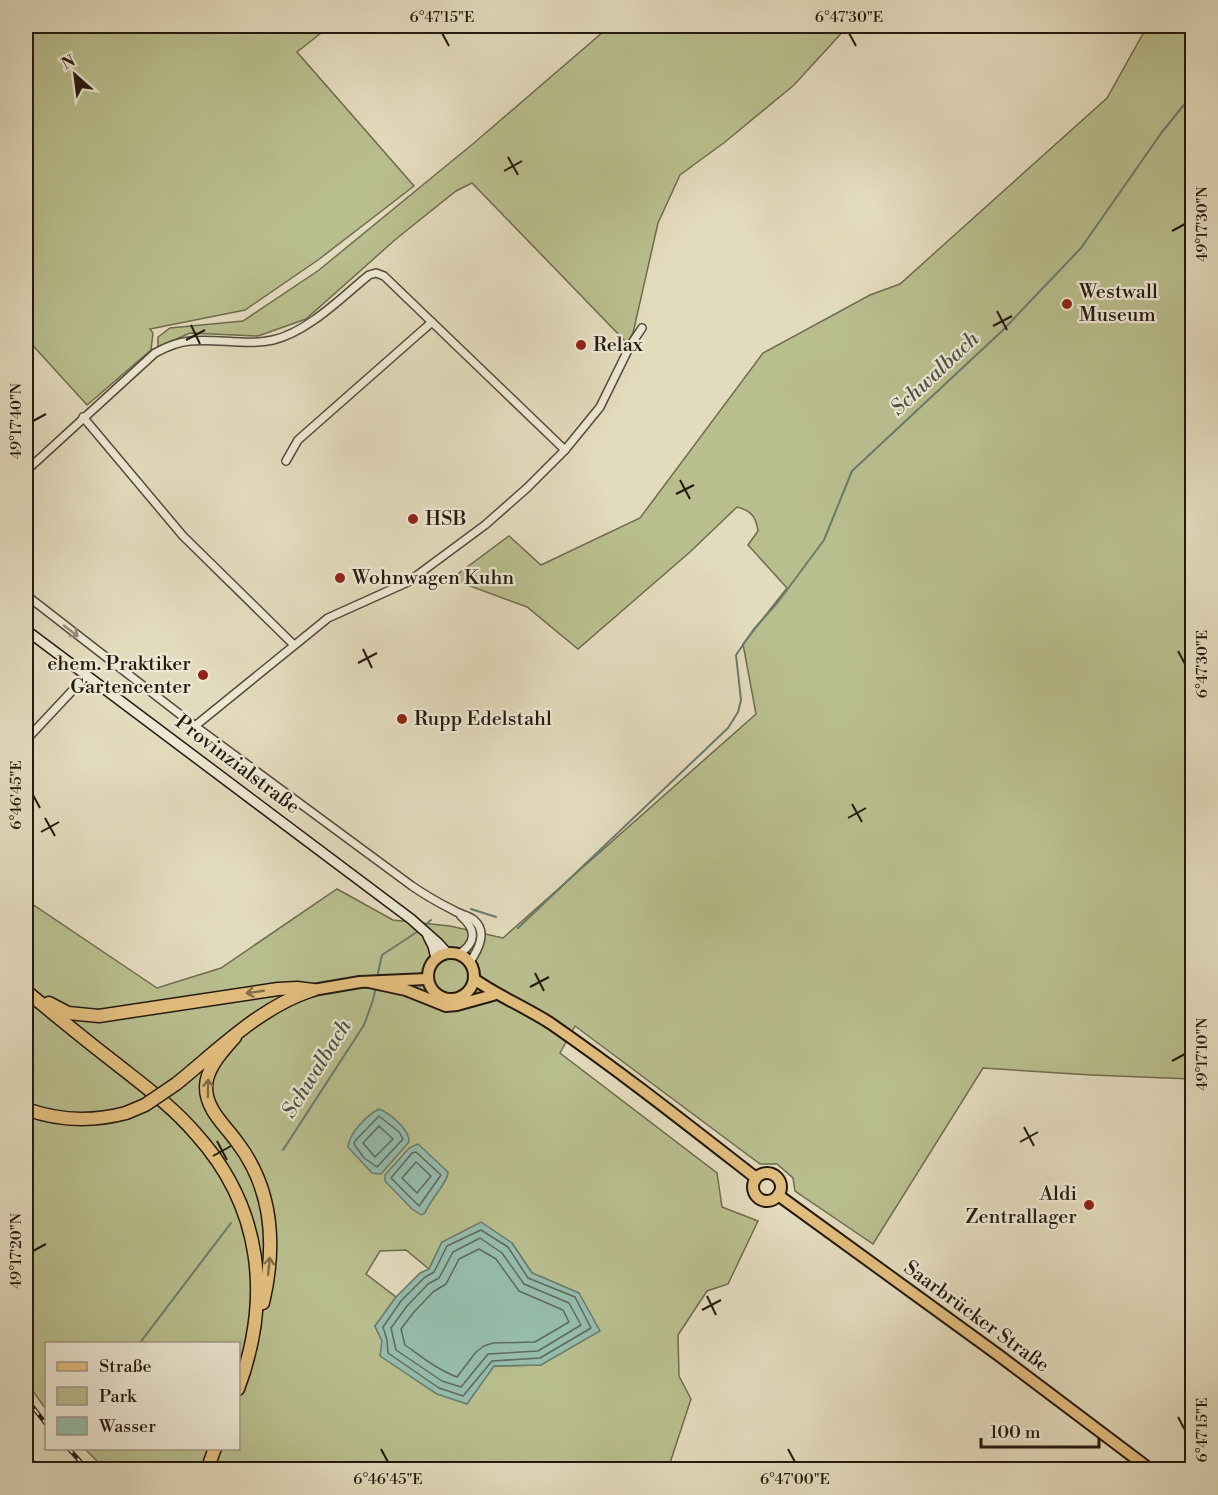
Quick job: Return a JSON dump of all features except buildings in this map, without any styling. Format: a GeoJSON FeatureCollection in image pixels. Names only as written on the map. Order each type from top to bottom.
{"type":"FeatureCollection","features":[{"type":"Feature","properties":{"kind":"highway"},"geometry":{"type":"LineString","coordinates":[[26,989],[59,1010],[80,1015],[99,1016],[278,989],[313,990]]}},
{"type":"Feature","properties":{"kind":"highway"},"geometry":{"type":"LineString","coordinates":[[26,989],[168,1106],[196,1134],[217,1160],[238,1198],[250,1231],[258,1281],[256,1323]]}},
{"type":"Feature","properties":{"kind":"highway"},"geometry":{"type":"LineString","coordinates":[[26,1109],[61,1119],[109,1117],[126,1113],[145,1105],[176,1084],[255,1019],[297,995],[313,990]]}},
{"type":"Feature","properties":{"kind":"highway"},"geometry":{"type":"LineString","coordinates":[[26,1004],[40,1007],[68,1025]]}},
{"type":"Feature","properties":{"kind":"highway"},"geometry":{"type":"LineString","coordinates":[[235,1037],[216,1060],[206,1085],[207,1097],[212,1110],[246,1155],[261,1185],[271,1239],[267,1285],[240,1383]]}},
{"type":"Feature","properties":{"kind":"highway"},"geometry":{"type":"LineString","coordinates":[[207,1470],[215,1450]]}},
{"type":"Feature","properties":{"kind":"main road","name":"Provinzialstraße"},"geometry":{"type":"LineString","coordinates":[[26,630],[411,919],[447,953]]}},
{"type":"Feature","properties":{"kind":"main road","name":"Provinzialstraße"},"geometry":{"type":"LineString","coordinates":[[426,932],[434,946],[436,958]]}},
{"type":"Feature","properties":{"kind":"main road"},"geometry":{"type":"LineString","coordinates":[[469,992],[474,979],[470,962],[459,954],[447,953],[436,958],[431,964],[428,979],[430,987],[440,998],[456,999],[469,992],[496,995]]}},
{"type":"Feature","properties":{"kind":"main road"},"geometry":{"type":"LineString","coordinates":[[313,990],[364,982],[387,983],[428,979]]}},
{"type":"Feature","properties":{"kind":"main road"},"geometry":{"type":"LineString","coordinates":[[474,979],[496,995],[530,1010],[756,1178]]}},
{"type":"Feature","properties":{"kind":"main road"},"geometry":{"type":"LineString","coordinates":[[387,983],[446,1006],[496,995]]}},
{"type":"Feature","properties":{"kind":"main road"},"geometry":{"type":"LineString","coordinates":[[763,1173],[775,1176],[780,1182],[778,1195],[767,1200],[760,1198],[753,1189],[756,1178],[763,1173]]}},
{"type":"Feature","properties":{"kind":"main road","name":"Saarbrücker Straße"},"geometry":{"type":"LineString","coordinates":[[778,1195],[997,1354],[1151,1470]]}},
{"type":"Feature","properties":{"kind":"street"},"geometry":{"type":"LineString","coordinates":[[26,471],[155,352],[191,341],[273,340],[306,325],[369,275],[376,273],[384,276],[565,450]]}},
{"type":"Feature","properties":{"kind":"street"},"geometry":{"type":"LineString","coordinates":[[286,461],[298,440],[432,322]]}},
{"type":"Feature","properties":{"kind":"street"},"geometry":{"type":"LineString","coordinates":[[195,726],[328,618],[408,582],[485,525],[565,450],[600,407],[630,346],[642,328]]}},
{"type":"Feature","properties":{"kind":"street"},"geometry":{"type":"LineString","coordinates":[[83,417],[183,536],[294,645]]}},
{"type":"Feature","properties":{"kind":"street"},"geometry":{"type":"LineString","coordinates":[[26,595],[195,726],[412,886],[457,913],[474,920],[480,930],[480,945],[470,962]]}},
{"type":"Feature","properties":{"kind":"street"},"geometry":{"type":"LineString","coordinates":[[26,740],[86,676]]}},
{"type":"Feature","properties":{"kind":"street"},"geometry":{"type":"LineString","coordinates":[[457,913],[468,924],[472,940],[467,949],[459,954]]}},
{"type":"Feature","properties":{"kind":"green space"},"geometry":{"type":"Polygon","coordinates":[[[26,26],[330,26],[297,52],[414,186],[318,260],[245,310],[150,329],[153,333],[151,350],[87,405],[26,338],[26,26]]]}},
{"type":"Feature","properties":{"kind":"green space"},"geometry":{"type":"Polygon","coordinates":[[[610,26],[848,26],[794,85],[725,142],[680,175],[658,223],[633,333],[627,343],[472,183],[456,191],[396,239],[306,319],[258,336],[190,333],[158,347],[158,337],[170,328],[243,321],[319,270],[474,143],[610,26]]]}},
{"type":"Feature","properties":{"kind":"green space"},"geometry":{"type":"Polygon","coordinates":[[[1142,26],[1192,26],[1192,1079],[983,1068],[873,1244],[795,1191],[793,1178],[777,1164],[760,1164],[575,1026],[560,1053],[717,1173],[722,1207],[758,1221],[728,1284],[707,1291],[678,1335],[679,1376],[691,1399],[668,1469],[105,1469],[86,1450],[240,1450],[240,1342],[45,1342],[45,1408],[26,1382],[26,900],[157,988],[221,968],[337,889],[393,920],[450,926],[503,938],[756,714],[743,644],[787,588],[748,545],[758,531],[756,522],[750,513],[737,507],[690,552],[578,649],[527,607],[451,579],[509,536],[541,565],[640,518],[763,353],[870,295],[900,284],[1107,98],[1145,30],[1142,26]],[[442,1242],[429,1269],[406,1250],[380,1251],[366,1274],[396,1297],[375,1326],[382,1341],[381,1356],[437,1394],[494,1366],[541,1365],[579,1293],[532,1273],[512,1243],[442,1242]]]}},
{"type":"Feature","properties":{"kind":"water"},"geometry":{"type":"Polygon","coordinates":[[[379,1109],[398,1122],[406,1132],[409,1142],[381,1174],[372,1173],[348,1147],[359,1125],[379,1109]]]}},
{"type":"Feature","properties":{"kind":"water"},"geometry":{"type":"Polygon","coordinates":[[[418,1144],[448,1172],[442,1186],[425,1213],[421,1215],[412,1209],[385,1181],[385,1175],[409,1148],[418,1144]]]}},
{"type":"Feature","properties":{"kind":"water"},"geometry":{"type":"Polygon","coordinates":[[[481,1222],[512,1243],[532,1273],[579,1293],[600,1331],[541,1365],[494,1366],[467,1404],[437,1394],[380,1356],[382,1341],[375,1326],[396,1297],[420,1273],[429,1269],[442,1242],[481,1222]]]}},
{"type":"Feature","properties":{"kind":"waterway","name":"Schwalbach"},"geometry":{"type":"LineString","coordinates":[[518,928],[728,728],[738,712],[741,700],[736,655],[824,540],[852,471],[1002,331],[1081,248],[1162,132],[1192,95]]}},
{"type":"Feature","properties":{"kind":"waterway"},"geometry":{"type":"LineString","coordinates":[[471,909],[496,917]]}},
{"type":"Feature","properties":{"kind":"waterway","name":"Schwalbach"},"geometry":{"type":"LineString","coordinates":[[424,926],[431,920]]}},
{"type":"Feature","properties":{"kind":"waterway","name":"Schwalbach"},"geometry":{"type":"LineString","coordinates":[[377,978],[382,955],[420,930]]}},
{"type":"Feature","properties":{"kind":"waterway","name":"Schwalbach"},"geometry":{"type":"LineString","coordinates":[[283,1150],[364,1025],[376,986]]}},
{"type":"Feature","properties":{"kind":"waterway","name":"Schwalbach"},"geometry":{"type":"LineString","coordinates":[[141,1342],[231,1223]]}},
{"type":"Feature","properties":{"kind":"waterway"},"geometry":{"type":"LineString","coordinates":[[32,1470],[34,1461]]}},
{"type":"Feature","properties":{"kind":"railway"},"geometry":{"type":"LineString","coordinates":[[26,1398],[45,1423]]}},
{"type":"Feature","properties":{"kind":"railway"},"geometry":{"type":"LineString","coordinates":[[70,1450],[88,1470]]}},
{"type":"Feature","properties":{"kind":"place","name":"Westwall Museum"},"geometry":{"type":"Point","coordinates":[1067,304]}},
{"type":"Feature","properties":{"kind":"place","name":"Relax"},"geometry":{"type":"Point","coordinates":[581,345]}},
{"type":"Feature","properties":{"kind":"place","name":"HSB"},"geometry":{"type":"Point","coordinates":[413,519]}},
{"type":"Feature","properties":{"kind":"place","name":"Wohnwagen Kuhn"},"geometry":{"type":"Point","coordinates":[340,578]}},
{"type":"Feature","properties":{"kind":"place","name":"ehem. Praktiker Gartencenter"},"geometry":{"type":"Point","coordinates":[203,675]}},
{"type":"Feature","properties":{"kind":"place","name":"Rupp Edelstahl"},"geometry":{"type":"Point","coordinates":[402,719]}},
{"type":"Feature","properties":{"kind":"place","name":"Aldi Zentrallager"},"geometry":{"type":"Point","coordinates":[1089,1205]}}]}
